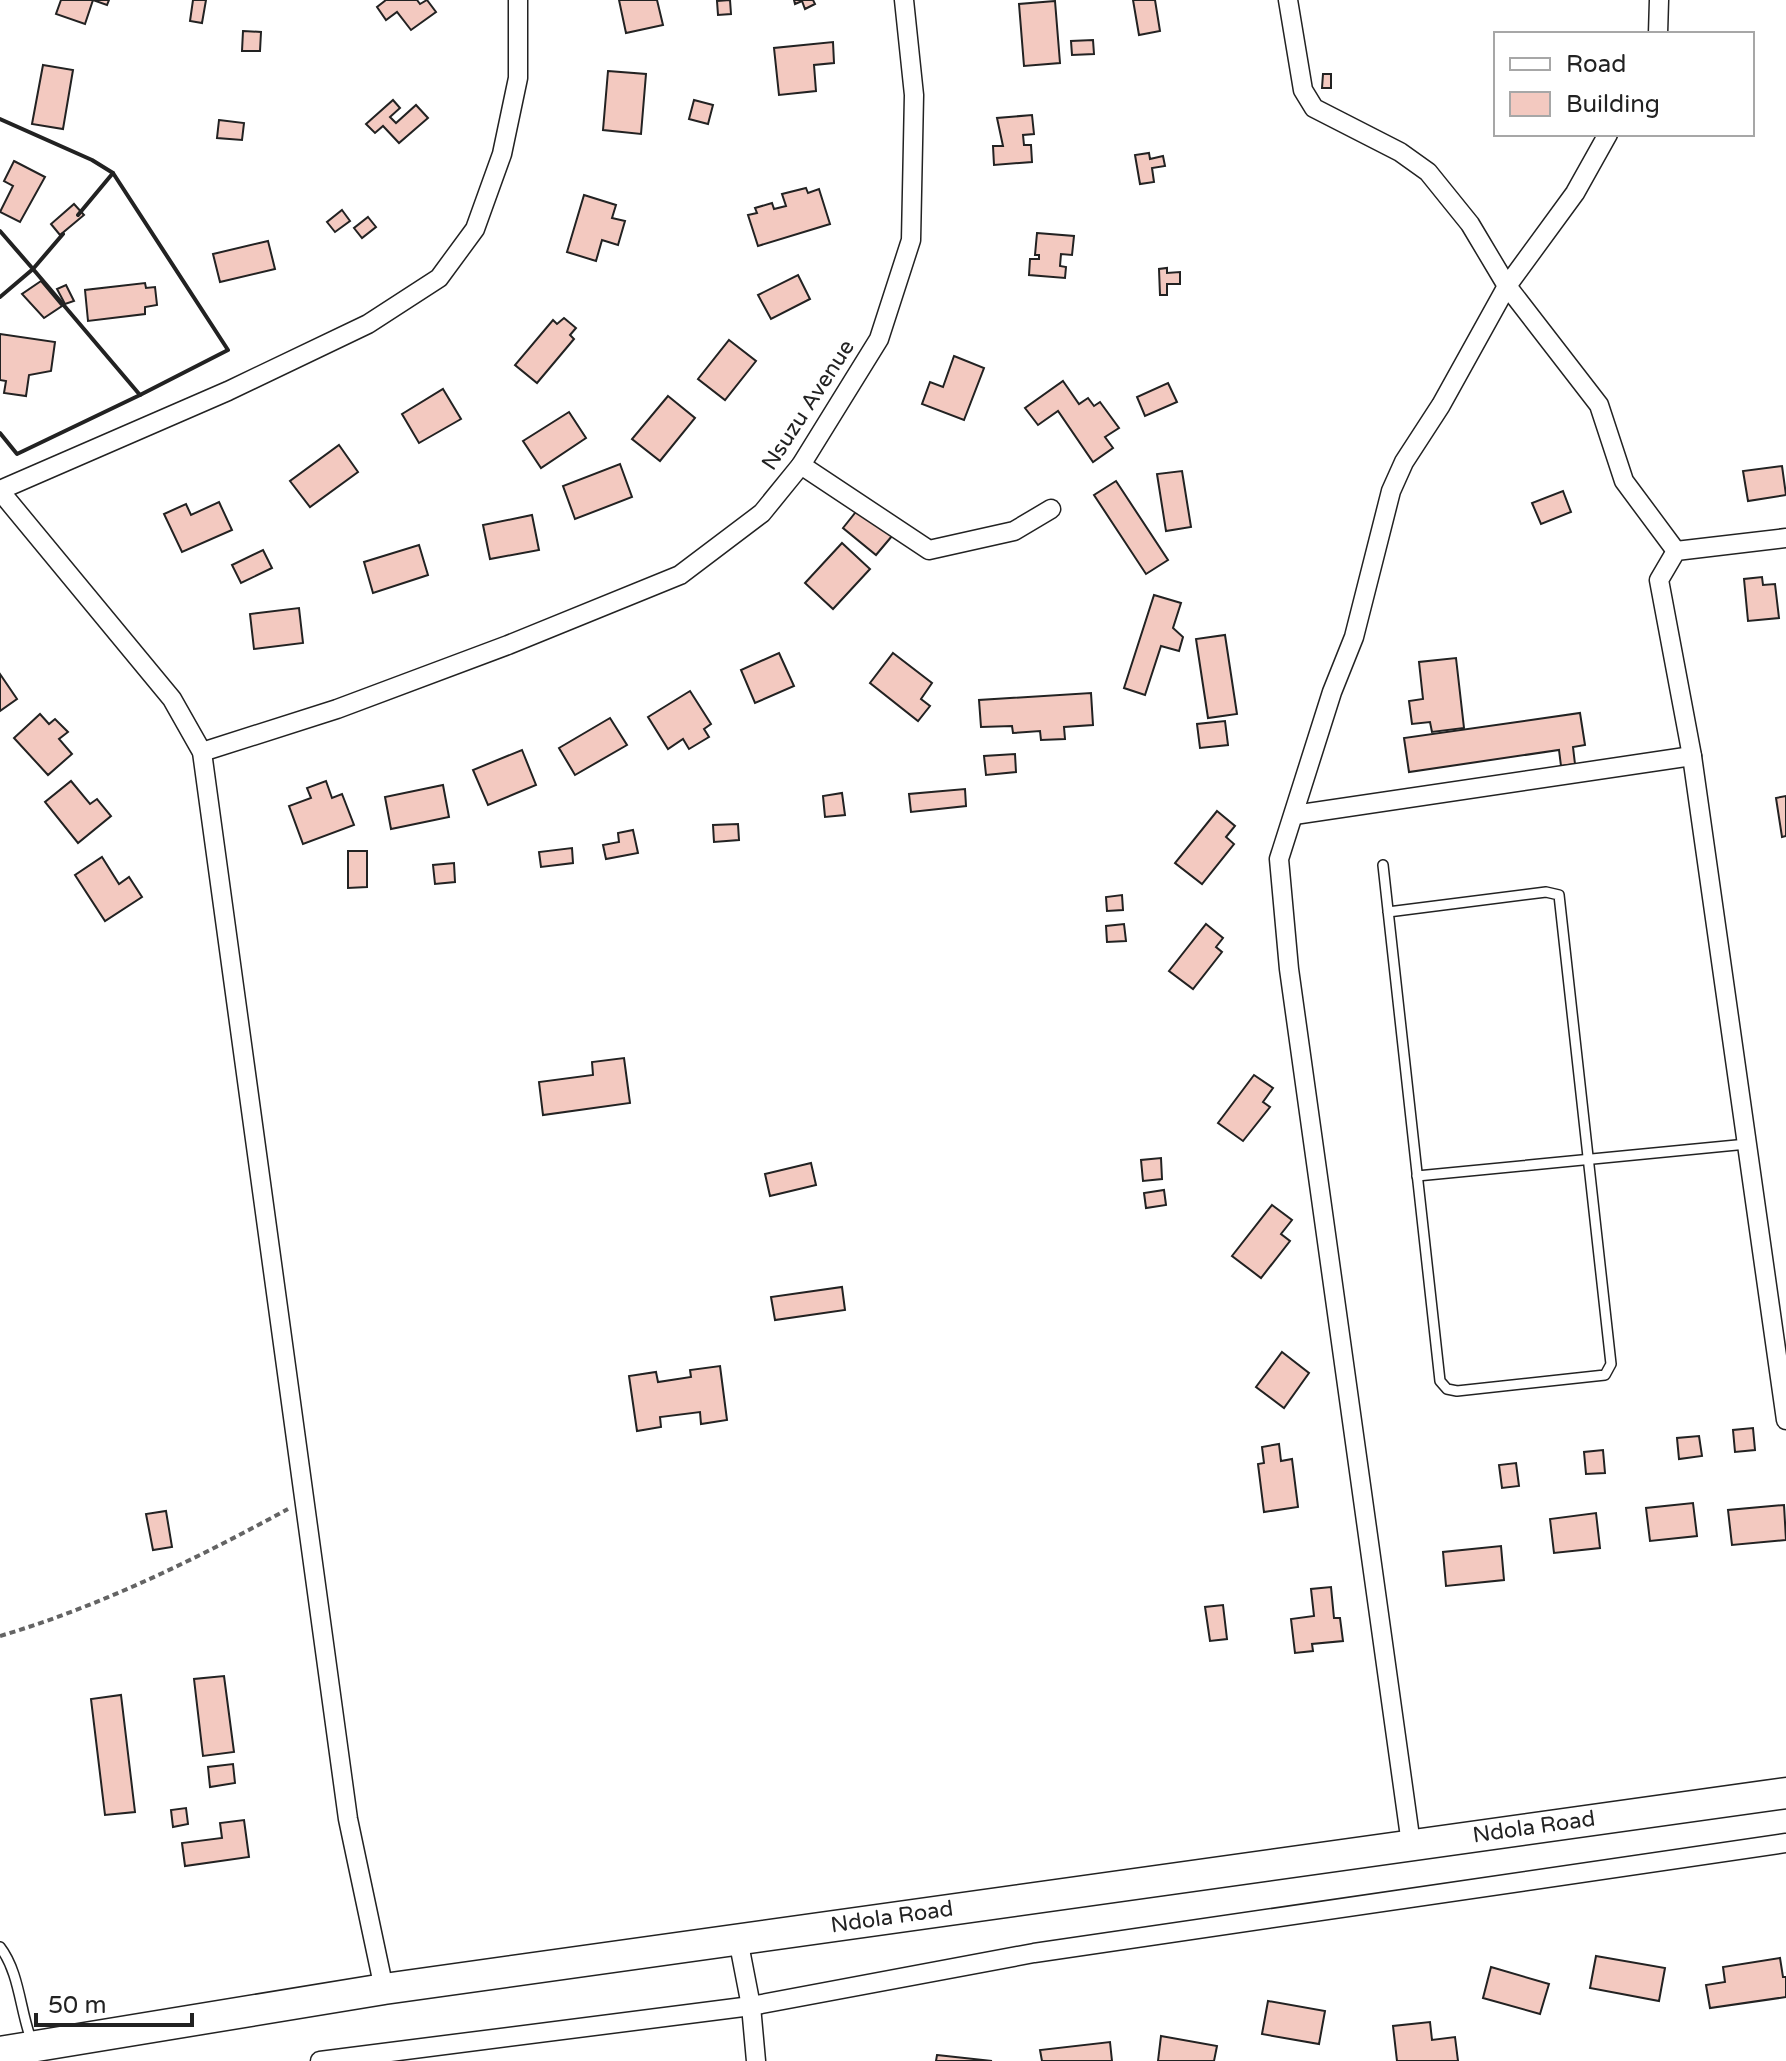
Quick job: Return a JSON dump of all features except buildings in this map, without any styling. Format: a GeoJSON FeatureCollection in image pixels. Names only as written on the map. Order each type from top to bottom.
{"type":"FeatureCollection","features":[{"type":"Feature","properties":{"kind":"main road","name":"Ndola Road"},"geometry":{"type":"LineString","coordinates":[[0,2052],[384,1989],[1786,1793]]}},
{"type":"Feature","properties":{"kind":"street"},"geometry":{"type":"LineString","coordinates":[[384,1989],[348,1819],[202,752],[172,699],[0,491],[340,338],[368,324],[439,278],[475,229],[502,154],[518,78],[518,0]]}},
{"type":"Feature","properties":{"kind":"street","name":"Nsuzu Avenue"},"geometry":{"type":"LineString","coordinates":[[202,752],[352,704],[680,575],[762,513],[801,465],[879,339],[911,240],[914,95],[904,0]]}},
{"type":"Feature","properties":{"kind":"street"},"geometry":{"type":"LineString","coordinates":[[1288,0],[1303,90],[1314,108],[1400,152],[1428,172],[1470,224],[1507,286],[1599,405],[1624,481],[1676,551]]}},
{"type":"Feature","properties":{"kind":"street"},"geometry":{"type":"LineString","coordinates":[[1658,32],[1659,0]]}},
{"type":"Feature","properties":{"kind":"street"},"geometry":{"type":"LineString","coordinates":[[1411,1844],[1289,969],[1279,859],[1332,692],[1354,637],[1391,491],[1404,462],[1441,405],[1507,286],[1575,193],[1607,136]]}},
{"type":"Feature","properties":{"kind":"street"},"geometry":{"type":"LineString","coordinates":[[801,465],[929,550],[1014,531],[1051,509]]}},
{"type":"Feature","properties":{"kind":"street"},"geometry":{"type":"LineString","coordinates":[[1676,551],[1786,538]]}},
{"type":"Feature","properties":{"kind":"street"},"geometry":{"type":"LineString","coordinates":[[1676,551],[1659,580],[1692,756],[1786,1420]]}},
{"type":"Feature","properties":{"kind":"street"},"geometry":{"type":"LineString","coordinates":[[1294,815],[1692,756]]}},
{"type":"Feature","properties":{"kind":"street"},"geometry":{"type":"LineString","coordinates":[[320,2061],[751,2006],[1034,1953],[1786,1843]]}},
{"type":"Feature","properties":{"kind":"street"},"geometry":{"type":"LineString","coordinates":[[738,1939],[751,2006],[756,2061]]}},
{"type":"Feature","properties":{"kind":"lane"},"geometry":{"type":"LineString","coordinates":[[1383,865],[1388,912],[1417,1176],[1440,1381],[1447,1389],[1457,1391],[1593,1379],[1605,1375],[1611,1364],[1559,895],[1546,892],[1388,912]]}},
{"type":"Feature","properties":{"kind":"lane"},"geometry":{"type":"LineString","coordinates":[[1417,1176],[1747,1144]]}},
{"type":"Feature","properties":{"kind":"lane"},"geometry":{"type":"LineString","coordinates":[[0,1947],[14,1977],[23,2020],[35,2047]]}},
{"type":"Feature","properties":{"kind":"path"},"geometry":{"type":"LineString","coordinates":[[0,1636],[37,1625],[203,1555],[304,1500]]}},
{"type":"Feature","properties":{"kind":"wall"},"geometry":{"type":"LineString","coordinates":[[0,119],[92,160],[113,173]]}},
{"type":"Feature","properties":{"kind":"wall"},"geometry":{"type":"LineString","coordinates":[[78,215],[113,173],[228,350],[140,395]]}},
{"type":"Feature","properties":{"kind":"wall"},"geometry":{"type":"LineString","coordinates":[[0,231],[33,269],[0,297]]}},
{"type":"Feature","properties":{"kind":"wall"},"geometry":{"type":"LineString","coordinates":[[0,433],[17,454],[140,395],[33,269],[63,234]]}}]}
